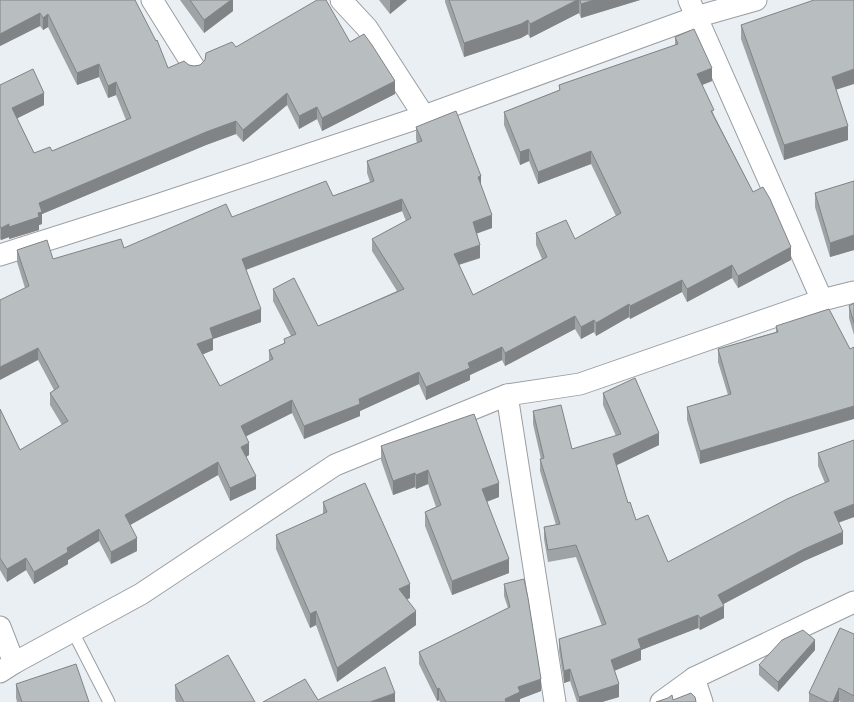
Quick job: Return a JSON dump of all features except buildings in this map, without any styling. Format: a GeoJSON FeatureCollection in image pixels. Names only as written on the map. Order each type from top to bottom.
{"type":"FeatureCollection","features":[{"type":"Feature","properties":{"kind":"street"},"geometry":{"type":"LineString","coordinates":[[152,0],[194,67]]}},
{"type":"Feature","properties":{"kind":"street"},"geometry":{"type":"LineString","coordinates":[[341,0],[367,28],[424,116]]}},
{"type":"Feature","properties":{"kind":"street"},"geometry":{"type":"LineString","coordinates":[[0,255],[424,116],[693,8],[756,0]]}},
{"type":"Feature","properties":{"kind":"street"},"geometry":{"type":"LineString","coordinates":[[693,8],[822,300]]}},
{"type":"Feature","properties":{"kind":"street"},"geometry":{"type":"LineString","coordinates":[[0,627],[7,668],[141,594],[335,465],[506,395],[580,384],[822,300],[854,292]]}},
{"type":"Feature","properties":{"kind":"street"},"geometry":{"type":"LineString","coordinates":[[506,395],[555,702]]}},
{"type":"Feature","properties":{"kind":"street"},"geometry":{"type":"LineString","coordinates":[[661,702],[694,678],[854,602]]}},
{"type":"Feature","properties":{"kind":"street"},"geometry":{"type":"LineString","coordinates":[[694,678],[702,702]]}},
{"type":"Feature","properties":{"kind":"lane"},"geometry":{"type":"LineString","coordinates":[[73,632],[109,702]]}}]}
